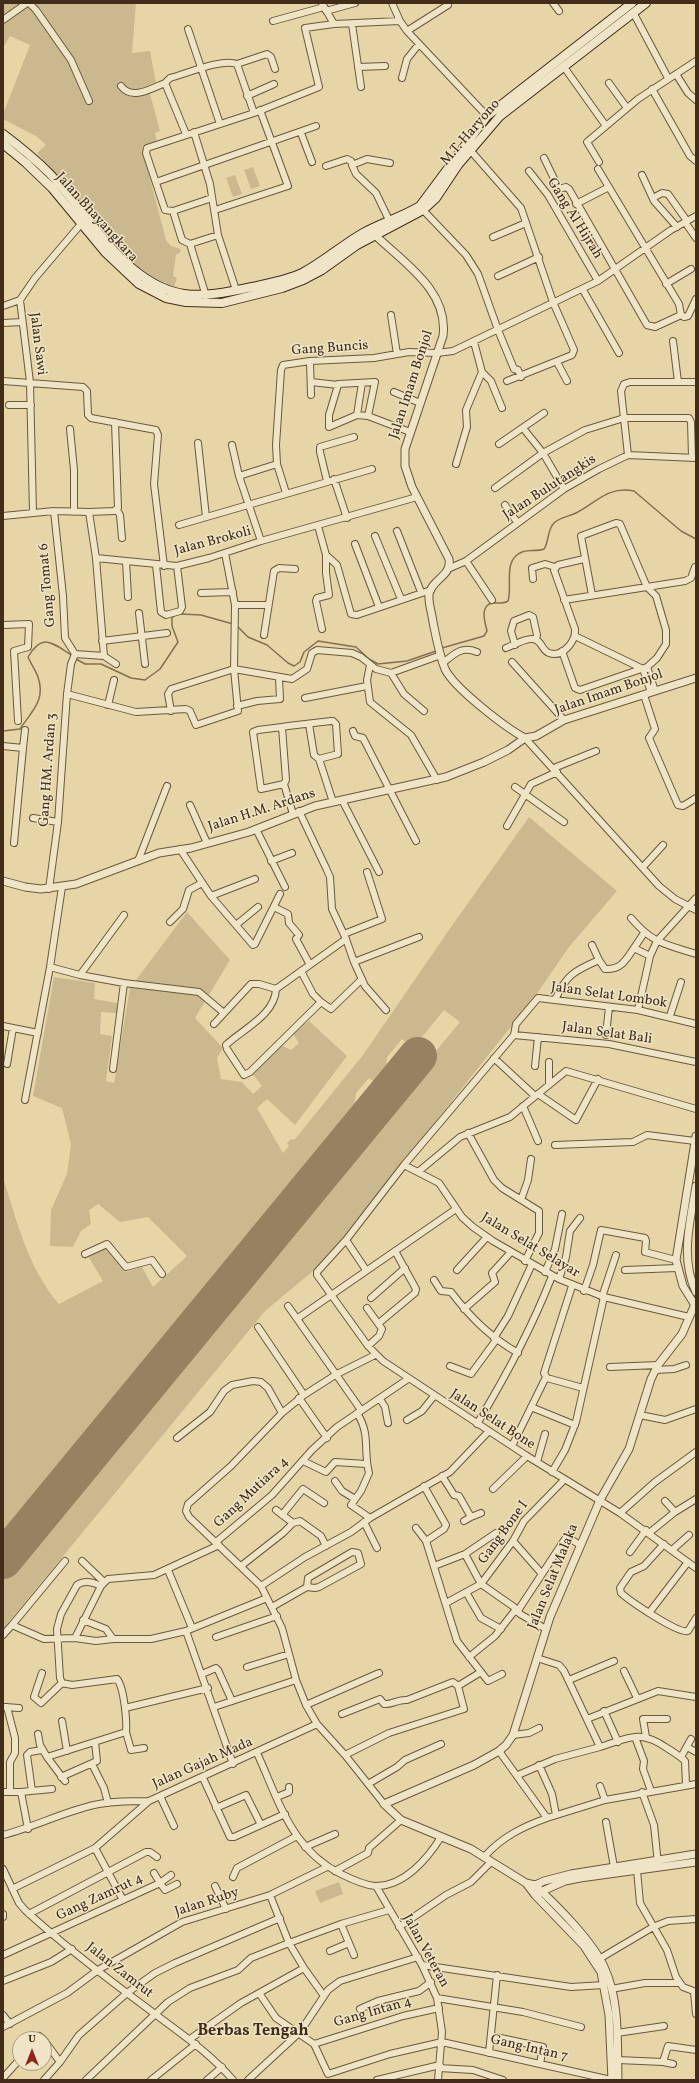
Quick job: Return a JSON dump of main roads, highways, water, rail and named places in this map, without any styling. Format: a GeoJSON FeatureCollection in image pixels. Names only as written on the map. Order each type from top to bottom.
{"type":"FeatureCollection","features":[{"type":"Feature","properties":{"kind":"main road","name":"M.T. Haryono"},"geometry":{"type":"LineString","coordinates":[[373,232],[389,220],[408,213],[426,199],[487,116],[555,69],[564,67],[634,14],[646,3]]}},
{"type":"Feature","properties":{"kind":"main road","name":"M.T. Haryono"},"geometry":{"type":"LineString","coordinates":[[373,232],[423,210],[436,198],[470,150],[500,116],[628,4]]}},
{"type":"Feature","properties":{"kind":"main road","name":"Jalan Bhayangkara"},"geometry":{"type":"LineString","coordinates":[[3,134],[36,160],[50,174],[95,234],[139,284],[166,298],[202,303],[222,303],[237,294]]}},
{"type":"Feature","properties":{"kind":"main road","name":"Jalan Bhayangkara"},"geometry":{"type":"LineString","coordinates":[[3,144],[26,163],[52,188],[81,224],[95,234]]}},
{"type":"Feature","properties":{"kind":"main road","name":"Jalan Bhayangkara"},"geometry":{"type":"LineString","coordinates":[[108,249],[124,260],[151,283],[164,289],[206,296],[237,294],[255,290],[304,272],[373,232]]}},
{"type":"Feature","properties":{"kind":"waterway"},"geometry":{"type":"LineString","coordinates":[[442,648],[484,636],[487,631],[484,619],[484,610],[489,604],[508,601],[510,567],[516,556],[525,551],[544,549],[550,529],[556,521],[576,513],[603,496],[617,491],[634,491],[681,531],[696,539]]}},
{"type":"Feature","properties":{"kind":"waterway"},"geometry":{"type":"LineString","coordinates":[[181,614],[201,615],[233,624]]}},
{"type":"Feature","properties":{"kind":"waterway"},"geometry":{"type":"LineString","coordinates":[[76,659],[85,664],[101,664],[131,678],[145,680],[160,669],[178,642],[172,626],[172,618],[175,615]]}},
{"type":"Feature","properties":{"kind":"waterway"},"geometry":{"type":"LineString","coordinates":[[237,626],[248,637],[267,645],[288,663],[294,666],[300,662],[304,652],[318,641],[356,647],[369,659],[378,664],[407,661],[436,651]]}},
{"type":"Feature","properties":{"kind":"waterway"},"geometry":{"type":"LineString","coordinates":[[3,731],[20,729],[33,711],[39,699],[40,685],[38,677],[28,657],[33,649],[39,644],[49,642],[73,656]]}},
{"type":"Feature","properties":{"kind":"district","name":"Berbas Tengah"},"geometry":{"type":"Point","coordinates":[253,2032]}}]}
